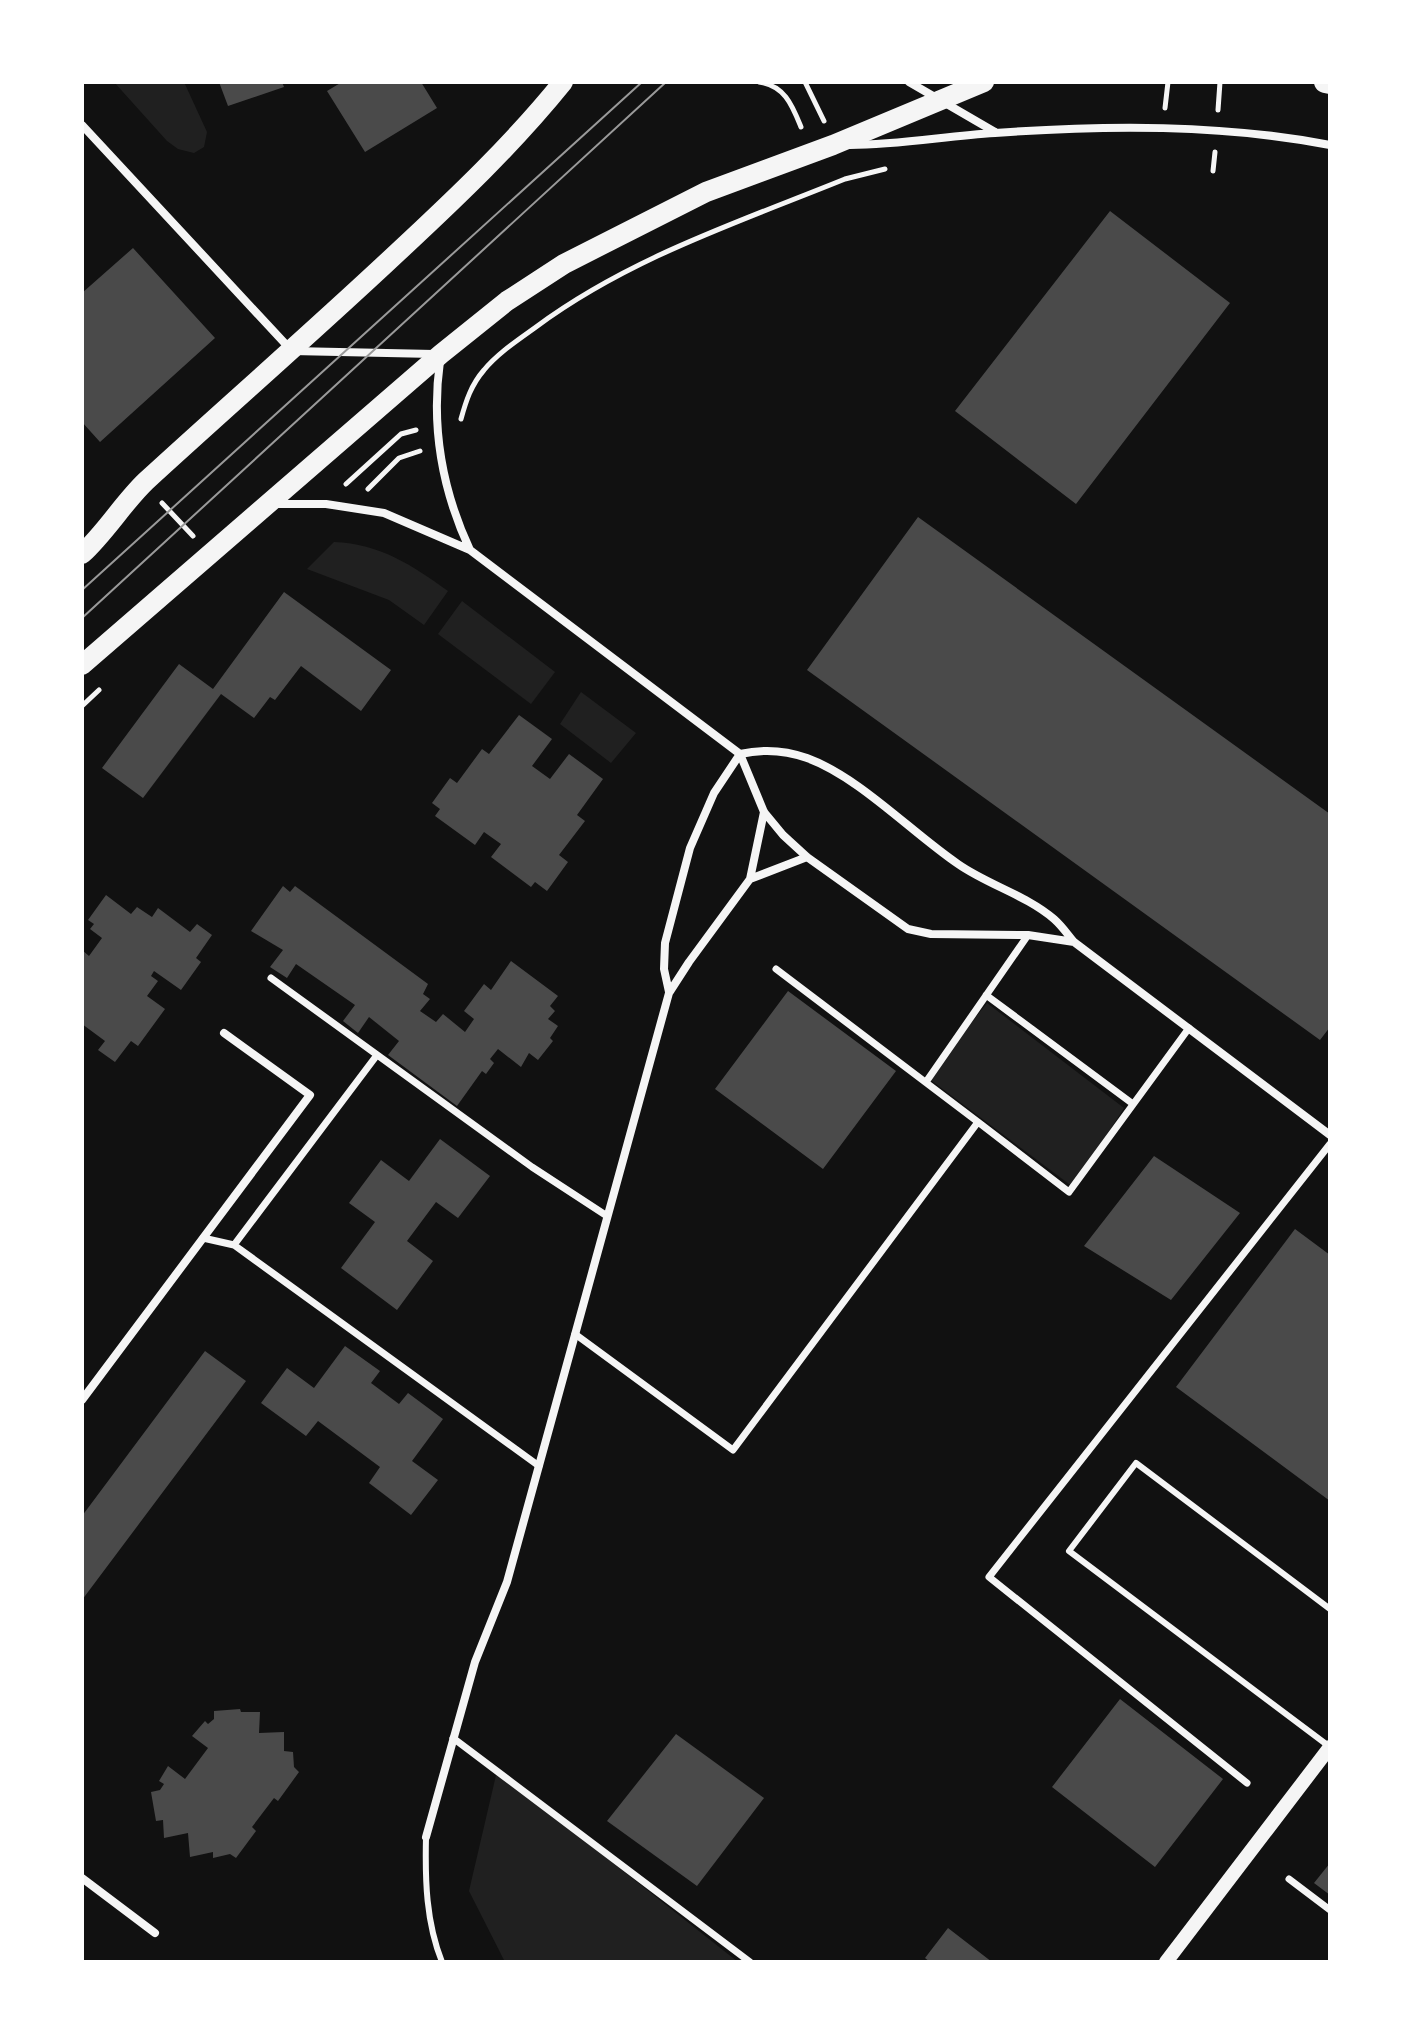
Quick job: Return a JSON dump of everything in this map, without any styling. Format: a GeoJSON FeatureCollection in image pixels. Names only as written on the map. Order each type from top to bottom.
{"type":"FeatureCollection","features":[{"type":"Feature","properties":{"kind":"main road"},"geometry":{"type":"LineString","coordinates":[[82,554],[103,535],[144,484],[292,351],[504,151],[563,82]]}},
{"type":"Feature","properties":{"kind":"main road"},"geometry":{"type":"LineString","coordinates":[[82,665],[441,354],[507,301],[601,243],[706,192],[833,145],[984,82]]}},
{"type":"Feature","properties":{"kind":"street"},"geometry":{"type":"LineString","coordinates":[[909,82],[996,132]]}},
{"type":"Feature","properties":{"kind":"street"},"geometry":{"type":"LineString","coordinates":[[82,125],[292,351],[441,354],[437,426],[448,491],[470,550]]}},
{"type":"Feature","properties":{"kind":"street"},"geometry":{"type":"LineString","coordinates":[[833,145],[887,145],[996,132],[1097,128],[1274,136],[1330,145]]}},
{"type":"Feature","properties":{"kind":"street"},"geometry":{"type":"LineString","coordinates":[[267,505],[311,503],[374,511],[397,517],[470,550],[740,754],[764,812],[807,857],[908,929],[931,934],[1028,935],[1074,942]]}},
{"type":"Feature","properties":{"kind":"street"},"geometry":{"type":"LineString","coordinates":[[669,993],[664,969],[665,943],[690,848],[714,793],[740,754],[766,750],[793,754],[829,769],[967,870],[1034,904],[1055,920],[1074,942],[1330,1135]]}},
{"type":"Feature","properties":{"kind":"street"},"geometry":{"type":"LineString","coordinates":[[426,1837],[475,1662],[507,1582],[669,993],[750,879],[764,812]]}},
{"type":"Feature","properties":{"kind":"street"},"geometry":{"type":"LineString","coordinates":[[750,879],[807,857]]}},
{"type":"Feature","properties":{"kind":"street"},"geometry":{"type":"LineString","coordinates":[[926,1082],[1028,935]]}},
{"type":"Feature","properties":{"kind":"street"},"geometry":{"type":"LineString","coordinates":[[776,969],[1069,1192],[1189,1028]]}},
{"type":"Feature","properties":{"kind":"street"},"geometry":{"type":"LineString","coordinates":[[271,978],[532,1167],[607,1216]]}},
{"type":"Feature","properties":{"kind":"street"},"geometry":{"type":"LineString","coordinates":[[986,995],[1133,1104]]}},
{"type":"Feature","properties":{"kind":"street"},"geometry":{"type":"LineString","coordinates":[[82,1400],[310,1095],[224,1033]]}},
{"type":"Feature","properties":{"kind":"street"},"geometry":{"type":"LineString","coordinates":[[234,1245],[377,1055]]}},
{"type":"Feature","properties":{"kind":"street"},"geometry":{"type":"LineString","coordinates":[[575,1334],[733,1450],[978,1122]]}},
{"type":"Feature","properties":{"kind":"street"},"geometry":{"type":"LineString","coordinates":[[1247,1783],[989,1577],[1330,1144]]}},
{"type":"Feature","properties":{"kind":"street"},"geometry":{"type":"LineString","coordinates":[[203,1238],[234,1245],[539,1466]]}},
{"type":"Feature","properties":{"kind":"street"},"geometry":{"type":"LineString","coordinates":[[453,1738],[750,1962]]}},
{"type":"Feature","properties":{"kind":"street"},"geometry":{"type":"LineString","coordinates":[[1166,1962],[1330,1747]]}},
{"type":"Feature","properties":{"kind":"street"},"geometry":{"type":"LineString","coordinates":[[82,1878],[155,1933]]}},
{"type":"Feature","properties":{"kind":"street"},"geometry":{"type":"LineString","coordinates":[[1289,1879],[1330,1910]]}},
{"type":"Feature","properties":{"kind":"lane"},"geometry":{"type":"LineString","coordinates":[[1330,1609],[1136,1463],[1069,1551],[1330,1747]]}},
{"type":"Feature","properties":{"kind":"lane"},"geometry":{"type":"LineString","coordinates":[[426,1837],[429,1918],[442,1962]]}},
{"type":"Feature","properties":{"kind":"path"},"geometry":{"type":"LineString","coordinates":[[805,82],[821,113]]}},
{"type":"Feature","properties":{"kind":"path"},"geometry":{"type":"LineString","coordinates":[[339,491],[401,434],[461,419],[466,400],[485,368],[585,293],[701,236],[845,179]]}},
{"type":"Feature","properties":{"kind":"path"},"geometry":{"type":"LineString","coordinates":[[364,492],[399,458],[420,451]]}},
{"type":"Feature","properties":{"kind":"path"},"geometry":{"type":"LineString","coordinates":[[144,484],[209,553]]}},
{"type":"Feature","properties":{"kind":"shaded area"},"geometry":{"type":"Polygon","coordinates":[[[114,82],[184,82],[207,132],[204,147],[194,153],[178,149],[167,141],[114,82]]]}},
{"type":"Feature","properties":{"kind":"shaded area"},"geometry":{"type":"Polygon","coordinates":[[[334,542],[366,547],[395,558],[448,591],[424,625],[389,600],[307,569],[334,542]]]}},
{"type":"Feature","properties":{"kind":"shaded area"},"geometry":{"type":"Polygon","coordinates":[[[462,601],[555,672],[531,704],[438,634],[462,601]]]}},
{"type":"Feature","properties":{"kind":"shaded area"},"geometry":{"type":"Polygon","coordinates":[[[581,692],[636,733],[611,763],[560,724],[581,692]]]}},
{"type":"Feature","properties":{"kind":"shaded area"},"geometry":{"type":"Polygon","coordinates":[[[987,1003],[1124,1108],[1073,1187],[928,1078],[987,1003]]]}},
{"type":"Feature","properties":{"kind":"shaded area"},"geometry":{"type":"Polygon","coordinates":[[[497,1771],[738,1962],[505,1962],[469,1891],[497,1771]]]}},
{"type":"Feature","properties":{"kind":"building"},"geometry":{"type":"Polygon","coordinates":[[[219,82],[282,82],[284,87],[228,106],[219,82]]]}},
{"type":"Feature","properties":{"kind":"building"},"geometry":{"type":"Polygon","coordinates":[[[342,82],[421,82],[437,108],[365,152],[327,91],[342,82]]]}},
{"type":"Feature","properties":{"kind":"building"},"geometry":{"type":"Polygon","coordinates":[[[1110,211],[1230,303],[1076,504],[955,411],[1110,211]]]}},
{"type":"Feature","properties":{"kind":"building"},"geometry":{"type":"Polygon","coordinates":[[[133,248],[215,338],[100,442],[82,422],[82,293],[133,248]]]}},
{"type":"Feature","properties":{"kind":"building"},"geometry":{"type":"Polygon","coordinates":[[[918,517],[1330,814],[1330,1027],[1320,1040],[807,670],[918,517]]]}},
{"type":"Feature","properties":{"kind":"building"},"geometry":{"type":"Polygon","coordinates":[[[284,592],[391,670],[361,711],[301,666],[275,700],[270,697],[254,718],[221,694],[143,798],[102,768],[179,664],[213,689],[284,592]]]}},
{"type":"Feature","properties":{"kind":"building"},"geometry":{"type":"Polygon","coordinates":[[[519,715],[552,739],[532,766],[550,779],[569,754],[603,779],[577,815],[585,821],[559,855],[568,862],[547,891],[535,882],[531,887],[491,857],[501,844],[484,832],[475,845],[435,816],[440,809],[432,803],[450,778],[457,783],[482,749],[489,754],[519,715]]]}},
{"type":"Feature","properties":{"kind":"building"},"geometry":{"type":"Polygon","coordinates":[[[283,886],[290,892],[295,886],[428,984],[423,994],[430,999],[420,1011],[436,1022],[443,1014],[465,1032],[474,1019],[464,1011],[484,984],[491,990],[511,961],[558,996],[550,1006],[555,1011],[548,1019],[558,1026],[550,1038],[553,1041],[538,1060],[529,1053],[521,1067],[498,1049],[490,1059],[494,1063],[486,1074],[482,1071],[457,1106],[388,1055],[399,1041],[369,1017],[358,1033],[343,1021],[355,1005],[296,964],[287,978],[270,967],[283,950],[251,931],[283,886]]]}},
{"type":"Feature","properties":{"kind":"building"},"geometry":{"type":"Polygon","coordinates":[[[106,895],[131,914],[137,907],[152,917],[158,908],[190,932],[197,924],[212,935],[196,958],[201,962],[181,990],[154,971],[151,976],[158,981],[147,996],[165,1009],[138,1046],[131,1041],[115,1062],[98,1050],[105,1041],[82,1024],[82,950],[89,956],[102,938],[90,929],[94,924],[88,920],[106,895]]]}},
{"type":"Feature","properties":{"kind":"building"},"geometry":{"type":"Polygon","coordinates":[[[788,991],[896,1071],[823,1169],[715,1089],[788,991]]]}},
{"type":"Feature","properties":{"kind":"building"},"geometry":{"type":"Polygon","coordinates":[[[440,1139],[490,1176],[458,1218],[436,1202],[407,1241],[433,1261],[397,1310],[341,1268],[375,1222],[349,1203],[381,1160],[409,1181],[440,1139]]]}},
{"type":"Feature","properties":{"kind":"building"},"geometry":{"type":"Polygon","coordinates":[[[1154,1156],[1240,1213],[1171,1300],[1084,1246],[1154,1156]]]}},
{"type":"Feature","properties":{"kind":"building"},"geometry":{"type":"Polygon","coordinates":[[[1295,1229],[1330,1255],[1330,1501],[1176,1387],[1295,1229]]]}},
{"type":"Feature","properties":{"kind":"building"},"geometry":{"type":"Polygon","coordinates":[[[345,1346],[380,1371],[371,1383],[399,1404],[408,1393],[443,1419],[412,1461],[438,1480],[411,1515],[369,1483],[380,1467],[318,1421],[306,1436],[261,1403],[287,1368],[314,1388],[345,1346]]]}},
{"type":"Feature","properties":{"kind":"building"},"geometry":{"type":"Polygon","coordinates":[[[205,1351],[246,1381],[82,1600],[82,1516],[205,1351]]]}},
{"type":"Feature","properties":{"kind":"building"},"geometry":{"type":"Polygon","coordinates":[[[1120,1699],[1223,1779],[1155,1867],[1052,1787],[1120,1699]]]}},
{"type":"Feature","properties":{"kind":"building"},"geometry":{"type":"Polygon","coordinates":[[[240,1709],[241,1712],[260,1712],[259,1733],[284,1732],[284,1751],[293,1752],[294,1767],[299,1772],[278,1801],[274,1798],[252,1827],[256,1831],[236,1858],[230,1854],[213,1858],[213,1852],[190,1857],[188,1833],[164,1838],[163,1820],[156,1821],[151,1792],[160,1790],[164,1784],[159,1781],[168,1766],[185,1779],[208,1748],[192,1736],[205,1721],[208,1724],[214,1719],[214,1711],[240,1709]]]}},
{"type":"Feature","properties":{"kind":"building"},"geometry":{"type":"Polygon","coordinates":[[[676,1734],[764,1798],[697,1886],[607,1821],[676,1734]]]}},
{"type":"Feature","properties":{"kind":"building"},"geometry":{"type":"Polygon","coordinates":[[[1330,1863],[1330,1895],[1314,1883],[1330,1863]]]}},
{"type":"Feature","properties":{"kind":"building"},"geometry":{"type":"Polygon","coordinates":[[[948,1928],[992,1962],[930,1962],[925,1958],[948,1928]]]}},
{"type":"Feature","properties":{"kind":"tram line"},"geometry":{"type":"LineString","coordinates":[[82,590],[642,82]]}},
{"type":"Feature","properties":{"kind":"tram line"},"geometry":{"type":"LineString","coordinates":[[82,618],[666,82]]}}]}
